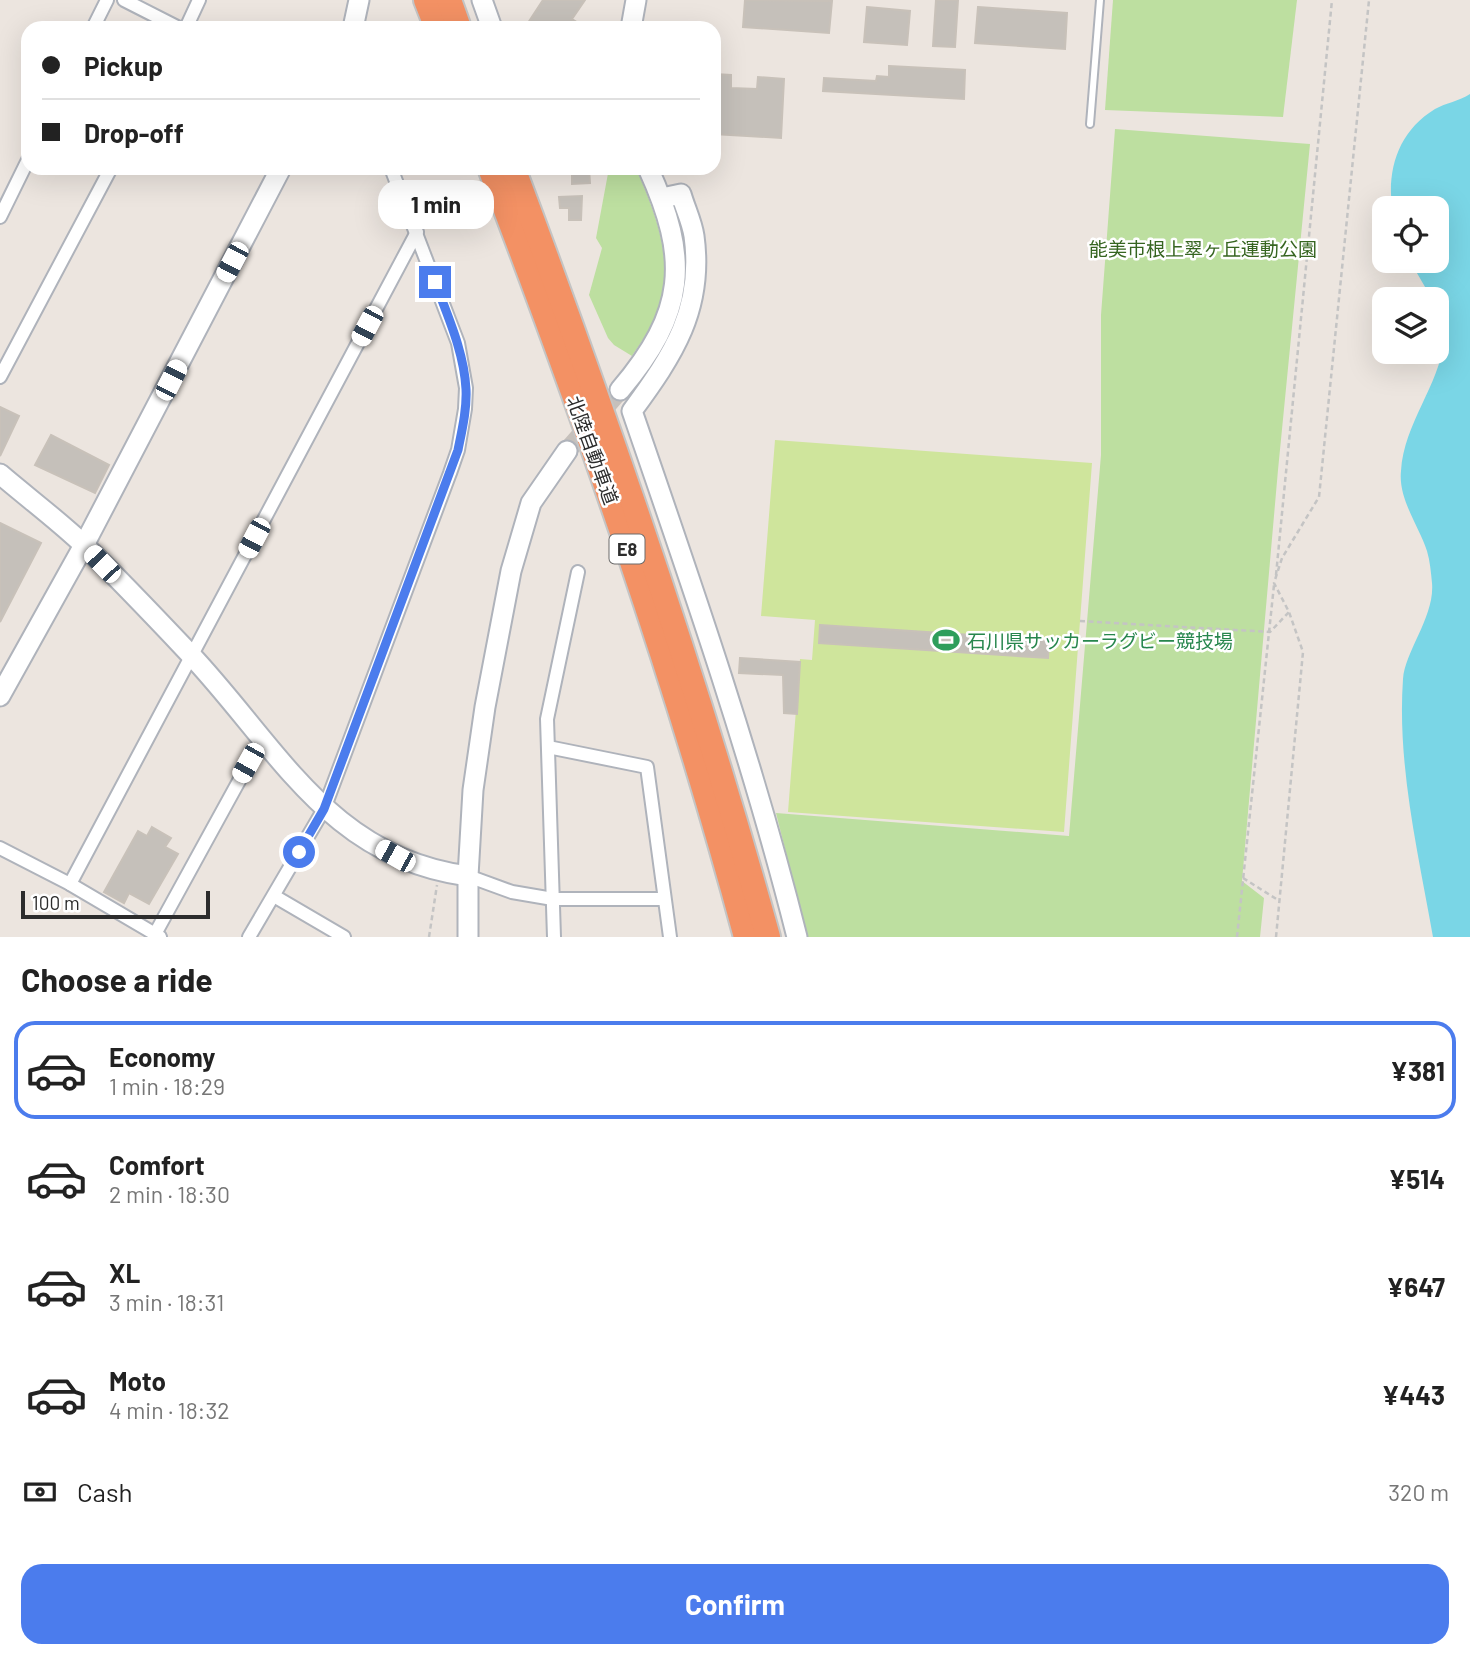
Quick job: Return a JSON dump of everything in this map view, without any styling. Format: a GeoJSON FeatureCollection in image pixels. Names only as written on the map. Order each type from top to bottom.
{"type":"FeatureCollection","features":[{"type":"Feature","properties":{"kind":"highway"},"geometry":{"type":"LineString","coordinates":[[426,0],[434,21]]}},
{"type":"Feature","properties":{"kind":"highway"},"geometry":{"type":"LineString","coordinates":[[449,0],[456,21]]}},
{"type":"Feature","properties":{"kind":"highway","name":"北陸自動車道"},"geometry":{"type":"LineString","coordinates":[[493,175],[596,458],[643,596],[689,737],[746,937]]}},
{"type":"Feature","properties":{"kind":"highway","name":"北陸自動車道"},"geometry":{"type":"LineString","coordinates":[[516,175],[616,450],[668,604],[709,732],[768,937]]}},
{"type":"Feature","properties":{"kind":"street"},"geometry":{"type":"LineString","coordinates":[[96,21],[107,0]]}},
{"type":"Feature","properties":{"kind":"street"},"geometry":{"type":"LineString","coordinates":[[124,0],[165,21]]}},
{"type":"Feature","properties":{"kind":"street"},"geometry":{"type":"LineString","coordinates":[[189,21],[199,0]]}},
{"type":"Feature","properties":{"kind":"street"},"geometry":{"type":"LineString","coordinates":[[354,21],[359,0]]}},
{"type":"Feature","properties":{"kind":"street"},"geometry":{"type":"LineString","coordinates":[[482,0],[490,21]]}},
{"type":"Feature","properties":{"kind":"street"},"geometry":{"type":"LineString","coordinates":[[632,21],[636,0]]}},
{"type":"Feature","properties":{"kind":"street"},"geometry":{"type":"LineString","coordinates":[[0,217],[21,174]]}},
{"type":"Feature","properties":{"kind":"street"},"geometry":{"type":"LineString","coordinates":[[0,377],[107,175]]}},
{"type":"Feature","properties":{"kind":"street"},"geometry":{"type":"LineString","coordinates":[[0,696],[84,545],[277,175]]}},
{"type":"Feature","properties":{"kind":"street"},"geometry":{"type":"LineString","coordinates":[[249,937],[324,809],[450,472],[462,429],[466,388],[458,343],[394,175]]}},
{"type":"Feature","properties":{"kind":"street"},"geometry":{"type":"LineString","coordinates":[[620,390],[656,342],[667,320],[673,293],[676,268],[673,241],[662,198],[651,175]]}},
{"type":"Feature","properties":{"kind":"street"},"geometry":{"type":"LineString","coordinates":[[662,198],[681,194],[694,235],[696,283],[687,321],[666,365],[632,411],[711,641],[773,843],[797,937]]}},
{"type":"Feature","properties":{"kind":"street"},"geometry":{"type":"LineString","coordinates":[[70,884],[417,232]]}},
{"type":"Feature","properties":{"kind":"street"},"geometry":{"type":"LineString","coordinates":[[468,937],[473,790],[485,707],[511,571],[531,503],[567,451]]}},
{"type":"Feature","properties":{"kind":"street"},"geometry":{"type":"LineString","coordinates":[[0,474],[84,545],[192,656],[324,809],[354,833],[395,856],[439,872],[468,876],[512,892],[553,899],[664,899]]}},
{"type":"Feature","properties":{"kind":"street"},"geometry":{"type":"LineString","coordinates":[[554,937],[547,719],[578,572]]}},
{"type":"Feature","properties":{"kind":"street"},"geometry":{"type":"LineString","coordinates":[[0,848],[70,884],[158,936],[262,739]]}},
{"type":"Feature","properties":{"kind":"street"},"geometry":{"type":"LineString","coordinates":[[548,747],[647,767],[670,937]]}},
{"type":"Feature","properties":{"kind":"street"},"geometry":{"type":"LineString","coordinates":[[274,896],[344,937]]}},
{"type":"Feature","properties":{"kind":"lane"},"geometry":{"type":"LineString","coordinates":[[1090,124],[1100,0]]}},
{"type":"Feature","properties":{"kind":"path"},"geometry":{"type":"LineString","coordinates":[[1237,937],[1332,0]]}},
{"type":"Feature","properties":{"kind":"path"},"geometry":{"type":"LineString","coordinates":[[1276,937],[1303,652],[1275,583],[1282,558],[1319,497],[1369,0]]}},
{"type":"Feature","properties":{"kind":"path"},"geometry":{"type":"LineString","coordinates":[[1080,621],[1270,632],[1289,612]]}},
{"type":"Feature","properties":{"kind":"path"},"geometry":{"type":"LineString","coordinates":[[429,937],[439,872]]}},
{"type":"Feature","properties":{"kind":"path"},"geometry":{"type":"LineString","coordinates":[[1243,878],[1279,901]]}},
{"type":"Feature","properties":{"kind":"green space"},"geometry":{"type":"Polygon","coordinates":[[[1113,0],[1297,0],[1283,117],[1105,110],[1113,0]]]}},
{"type":"Feature","properties":{"kind":"green space","name":"能美市根上翠ヶ丘運動公園"},"geometry":{"type":"Polygon","coordinates":[[[1115,129],[1310,144],[1242,881],[1264,898],[1260,937],[807,937],[776,813],[1069,836],[1101,455],[1101,315],[1115,129]]]}},
{"type":"Feature","properties":{"kind":"green space"},"geometry":{"type":"Polygon","coordinates":[[[608,175],[639,175],[661,237],[665,273],[659,309],[632,356],[608,338],[589,295],[602,248],[596,238],[608,175]]]}},
{"type":"Feature","properties":{"kind":"green space","name":"石川県サッカーラグビー競技場"},"geometry":{"type":"Polygon","coordinates":[[[775,440],[1092,463],[1064,832],[788,812],[800,659],[812,660],[815,620],[761,616],[775,440]]]}},
{"type":"Feature","properties":{"kind":"water"},"geometry":{"type":"Polygon","coordinates":[[[1470,94],[1470,937],[1433,937],[1410,808],[1402,711],[1405,668],[1429,608],[1432,583],[1427,551],[1403,492],[1401,471],[1408,437],[1439,364],[1449,364],[1449,287],[1425,287],[1417,273],[1449,273],[1449,196],[1391,196],[1391,193],[1398,152],[1412,128],[1435,109],[1470,94]]]}},
{"type":"Feature","properties":{"kind":"building"},"geometry":{"type":"Polygon","coordinates":[[[543,0],[585,0],[572,19],[575,21],[529,21],[543,0]]]}},
{"type":"Feature","properties":{"kind":"building"},"geometry":{"type":"Polygon","coordinates":[[[745,0],[832,1],[829,33],[743,27],[745,0]]]}},
{"type":"Feature","properties":{"kind":"building"},"geometry":{"type":"Polygon","coordinates":[[[936,0],[958,0],[955,47],[933,46],[936,0]]]}},
{"type":"Feature","properties":{"kind":"building"},"geometry":{"type":"Polygon","coordinates":[[[867,7],[910,11],[907,45],[864,42],[867,7]]]}},
{"type":"Feature","properties":{"kind":"building"},"geometry":{"type":"Polygon","coordinates":[[[978,7],[1067,13],[1065,49],[975,43],[978,7]]]}},
{"type":"Feature","properties":{"kind":"building"},"geometry":{"type":"Polygon","coordinates":[[[889,66],[965,70],[964,99],[823,91],[824,78],[876,81],[877,76],[889,77],[889,66]]]}},
{"type":"Feature","properties":{"kind":"building"},"geometry":{"type":"Polygon","coordinates":[[[721,74],[731,75],[731,88],[757,89],[758,77],[784,79],[781,138],[721,134],[721,74]]]}},
{"type":"Feature","properties":{"kind":"building"},"geometry":{"type":"Polygon","coordinates":[[[572,175],[589,175],[590,183],[572,184],[572,175]]]}},
{"type":"Feature","properties":{"kind":"building"},"geometry":{"type":"Polygon","coordinates":[[[582,196],[581,220],[569,220],[569,208],[560,208],[559,197],[582,196]]]}},
{"type":"Feature","properties":{"kind":"building"},"geometry":{"type":"Polygon","coordinates":[[[0,407],[19,416],[0,456],[0,407]]]}},
{"type":"Feature","properties":{"kind":"building"},"geometry":{"type":"Polygon","coordinates":[[[51,435],[109,465],[95,493],[35,465],[51,435]]]}},
{"type":"Feature","properties":{"kind":"building"},"geometry":{"type":"Polygon","coordinates":[[[0,523],[41,543],[0,622],[0,523]]]}},
{"type":"Feature","properties":{"kind":"building"},"geometry":{"type":"Polygon","coordinates":[[[820,625],[1049,640],[1048,658],[819,643],[820,625]]]}},
{"type":"Feature","properties":{"kind":"building"},"geometry":{"type":"Polygon","coordinates":[[[740,658],[800,662],[797,714],[784,713],[783,675],[739,673],[740,658]]]}},
{"type":"Feature","properties":{"kind":"building"},"geometry":{"type":"Polygon","coordinates":[[[152,827],[171,838],[165,847],[178,854],[149,904],[129,893],[124,903],[104,892],[138,831],[147,836],[152,827]]]}},
{"type":"Feature","properties":{"kind":"tunnel"},"geometry":{"type":"LineString","coordinates":[[567,451],[620,390]]}},
{"type":"Feature","properties":{"kind":"place","name":"石川県サッカーラグビー競技場"},"geometry":{"type":"Point","coordinates":[946,640]}},
{"type":"Feature","properties":{"kind":"route"},"geometry":{"type":"LineString","coordinates":[[299,852],[324,809],[458,450],[466,388],[458,343],[435,282]]}}]}
